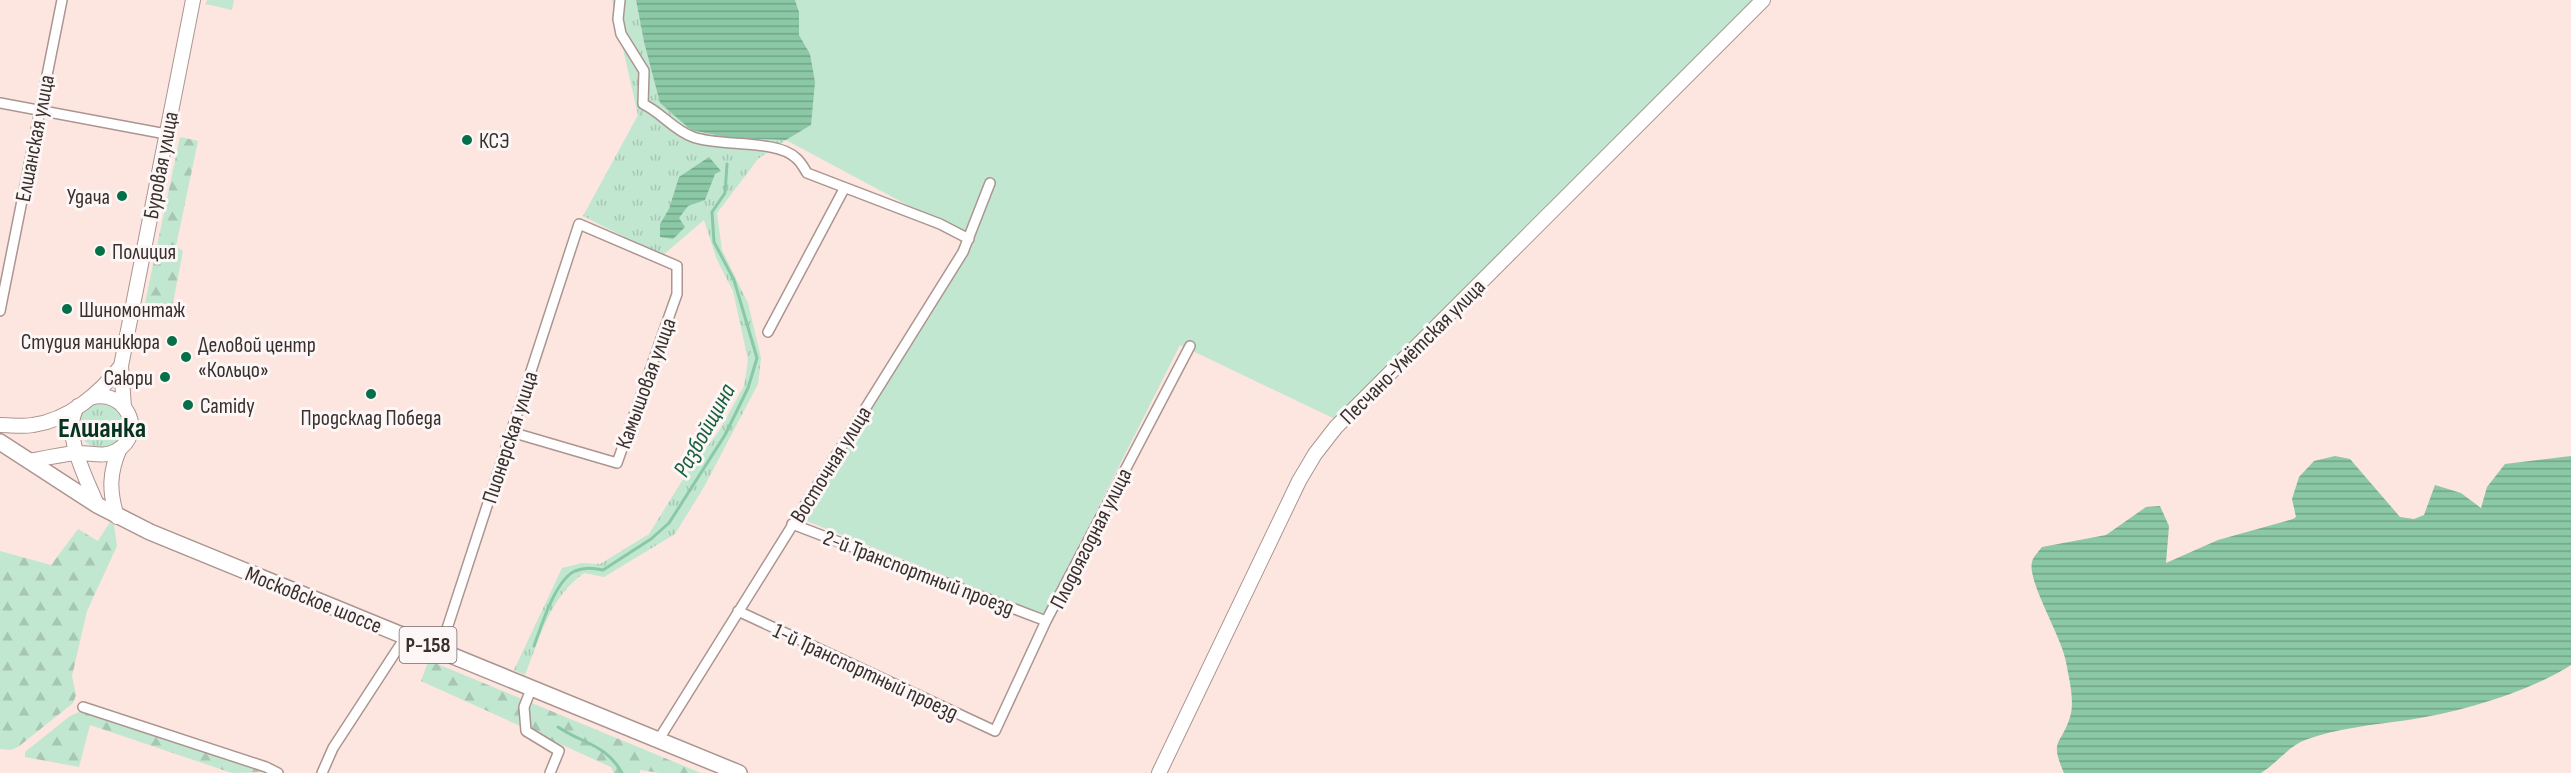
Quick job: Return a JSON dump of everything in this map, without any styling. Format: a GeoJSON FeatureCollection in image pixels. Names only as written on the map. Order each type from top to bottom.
{"type":"FeatureCollection","features":[{"type":"Feature","properties":{"kind":"main road","name":"Буровая улица"},"geometry":{"type":"LineString","coordinates":[[117,517],[110,484],[113,466],[131,429],[129,415],[124,407],[121,366],[193,0]]}},
{"type":"Feature","properties":{"kind":"main road","name":"Песчано-Умётская улица"},"geometry":{"type":"LineString","coordinates":[[1159,773],[1299,481],[1315,454],[1336,427],[1763,0]]}},
{"type":"Feature","properties":{"kind":"main road","name":"Буровая улица"},"geometry":{"type":"LineString","coordinates":[[0,424],[35,425],[57,418],[105,386],[121,366]]}},
{"type":"Feature","properties":{"kind":"main road"},"geometry":{"type":"LineString","coordinates":[[90,398],[109,397],[124,407]]}},
{"type":"Feature","properties":{"kind":"main road"},"geometry":{"type":"LineString","coordinates":[[78,406],[72,418],[73,435],[83,453],[97,505]]}},
{"type":"Feature","properties":{"kind":"main road","name":"Московское шоссе"},"geometry":{"type":"LineString","coordinates":[[0,442],[117,517],[235,568],[740,773]]}},
{"type":"Feature","properties":{"kind":"main road"},"geometry":{"type":"LineString","coordinates":[[29,461],[83,453],[102,455],[120,448]]}},
{"type":"Feature","properties":{"kind":"street","name":"Елшанская улица"},"geometry":{"type":"LineString","coordinates":[[0,311],[62,0]]}},
{"type":"Feature","properties":{"kind":"street"},"geometry":{"type":"LineString","coordinates":[[620,0],[618,19],[621,34],[644,71],[643,104],[669,124],[694,138],[740,145],[778,147],[795,157],[807,173],[969,238]]}},
{"type":"Feature","properties":{"kind":"street"},"geometry":{"type":"LineString","coordinates":[[0,103],[166,134]]}},
{"type":"Feature","properties":{"kind":"street","name":"Восточная улица"},"geometry":{"type":"LineString","coordinates":[[659,740],[963,252],[990,183]]}},
{"type":"Feature","properties":{"kind":"street"},"geometry":{"type":"LineString","coordinates":[[768,332],[844,189]]}},
{"type":"Feature","properties":{"kind":"street","name":"Пионерская улица"},"geometry":{"type":"LineString","coordinates":[[440,650],[579,224],[677,266]]}},
{"type":"Feature","properties":{"kind":"street","name":"Камышовая улица"},"geometry":{"type":"LineString","coordinates":[[511,432],[617,463],[677,294],[677,266]]}},
{"type":"Feature","properties":{"kind":"street","name":"Плодоягодная улица"},"geometry":{"type":"LineString","coordinates":[[994,731],[1046,621],[1190,346]]}},
{"type":"Feature","properties":{"kind":"street","name":"2-й Транспортный проезд"},"geometry":{"type":"LineString","coordinates":[[792,524],[1046,621]]}},
{"type":"Feature","properties":{"kind":"street","name":"1-й Транспортный проезд"},"geometry":{"type":"LineString","coordinates":[[738,611],[994,731]]}},
{"type":"Feature","properties":{"kind":"street"},"geometry":{"type":"LineString","coordinates":[[322,773],[333,748],[405,636]]}},
{"type":"Feature","properties":{"kind":"street"},"geometry":{"type":"LineString","coordinates":[[532,687],[524,707],[526,731],[559,751],[550,773]]}},
{"type":"Feature","properties":{"kind":"street"},"geometry":{"type":"LineString","coordinates":[[83,706],[278,773]]}},
{"type":"Feature","properties":{"kind":"green space"},"geometry":{"type":"Polygon","coordinates":[[[207,0],[234,0],[232,10],[206,4],[207,0]]]}},
{"type":"Feature","properties":{"kind":"green space"},"geometry":{"type":"Polygon","coordinates":[[[612,0],[636,0],[660,103],[691,130],[731,138],[786,140],[758,159],[717,213],[722,250],[748,303],[761,358],[758,384],[704,487],[675,534],[604,577],[584,573],[572,583],[547,619],[525,675],[514,670],[562,568],[582,563],[600,564],[649,534],[685,476],[719,431],[744,386],[748,360],[733,291],[717,260],[704,220],[662,256],[583,216],[638,115],[612,0]]]}},
{"type":"Feature","properties":{"kind":"green space"},"geometry":{"type":"Polygon","coordinates":[[[795,0],[1754,0],[1335,419],[1180,345],[1044,615],[804,520],[971,239],[786,140],[811,125],[810,54],[799,35],[799,12],[795,0]]]}},
{"type":"Feature","properties":{"kind":"green space"},"geometry":{"type":"Polygon","coordinates":[[[180,137],[198,141],[176,246],[183,251],[172,308],[145,303],[180,137]]]}},
{"type":"Feature","properties":{"kind":"green space"},"geometry":{"type":"Polygon","coordinates":[[[101,404],[116,411],[123,426],[116,441],[101,448],[86,441],[79,426],[86,411],[101,404]]]}},
{"type":"Feature","properties":{"kind":"green space"},"geometry":{"type":"Polygon","coordinates":[[[110,522],[114,525],[117,546],[87,611],[72,676],[76,695],[73,703],[18,747],[11,750],[0,749],[0,551],[51,565],[78,529],[98,541],[110,522]]]}},
{"type":"Feature","properties":{"kind":"green space"},"geometry":{"type":"Polygon","coordinates":[[[428,662],[701,773],[660,773],[640,770],[640,773],[614,773],[611,767],[421,681],[428,662]]]}},
{"type":"Feature","properties":{"kind":"green space"},"geometry":{"type":"Polygon","coordinates":[[[79,712],[88,713],[263,772],[232,773],[90,725],[79,767],[25,757],[25,752],[70,716],[79,712]]]}},
{"type":"Feature","properties":{"kind":"shaded area"},"geometry":{"type":"Polygon","coordinates":[[[636,0],[795,0],[799,12],[799,35],[810,54],[815,82],[811,125],[786,140],[731,138],[691,130],[660,103],[636,0]]]}},
{"type":"Feature","properties":{"kind":"shaded area"},"geometry":{"type":"Polygon","coordinates":[[[709,157],[721,171],[715,174],[705,200],[688,206],[679,218],[685,227],[673,239],[660,237],[660,224],[669,209],[679,177],[709,157]]]}},
{"type":"Feature","properties":{"kind":"shaded area"},"geometry":{"type":"Polygon","coordinates":[[[2335,456],[2350,459],[2400,517],[2414,519],[2424,515],[2435,485],[2461,493],[2481,508],[2487,487],[2505,464],[2571,456],[2571,665],[2514,693],[2471,706],[2428,716],[2342,730],[2305,740],[2293,746],[2261,773],[2064,773],[2057,748],[2070,717],[2072,697],[2063,651],[2032,571],[2032,562],[2042,547],[2106,535],[2146,507],[2160,506],[2169,526],[2166,563],[2218,540],[2293,519],[2296,517],[2292,499],[2299,477],[2314,461],[2335,456]]]}},
{"type":"Feature","properties":{"kind":"waterway","name":"Разбойщина"},"geometry":{"type":"LineString","coordinates":[[534,646],[555,594],[568,576],[582,569],[603,570],[651,539],[669,523],[725,435],[748,388],[757,358],[734,280],[714,242],[712,212],[725,193],[727,164]]}},
{"type":"Feature","properties":{"kind":"waterway","name":"Разбойщина"},"geometry":{"type":"LineString","coordinates":[[558,727],[601,750],[616,763],[622,773]]}},
{"type":"Feature","properties":{"kind":"place","name":"КСЭ"},"geometry":{"type":"Point","coordinates":[467,140]}},
{"type":"Feature","properties":{"kind":"place","name":"Удача"},"geometry":{"type":"Point","coordinates":[122,196]}},
{"type":"Feature","properties":{"kind":"place","name":"Полиция"},"geometry":{"type":"Point","coordinates":[100,251]}},
{"type":"Feature","properties":{"kind":"place","name":"Шиномонтаж"},"geometry":{"type":"Point","coordinates":[67,309]}},
{"type":"Feature","properties":{"kind":"place","name":"Студия маникюра"},"geometry":{"type":"Point","coordinates":[172,341]}},
{"type":"Feature","properties":{"kind":"place","name":"Деловой центр «Кольцо»"},"geometry":{"type":"Point","coordinates":[186,357]}},
{"type":"Feature","properties":{"kind":"place","name":"Саюри"},"geometry":{"type":"Point","coordinates":[165,377]}},
{"type":"Feature","properties":{"kind":"place","name":"Продсклад Победа"},"geometry":{"type":"Point","coordinates":[371,394]}},
{"type":"Feature","properties":{"kind":"place","name":"Camidy"},"geometry":{"type":"Point","coordinates":[188,405]}},
{"type":"Feature","properties":{"kind":"district","name":"Елшанка"},"geometry":{"type":"Point","coordinates":[102,427]}}]}
